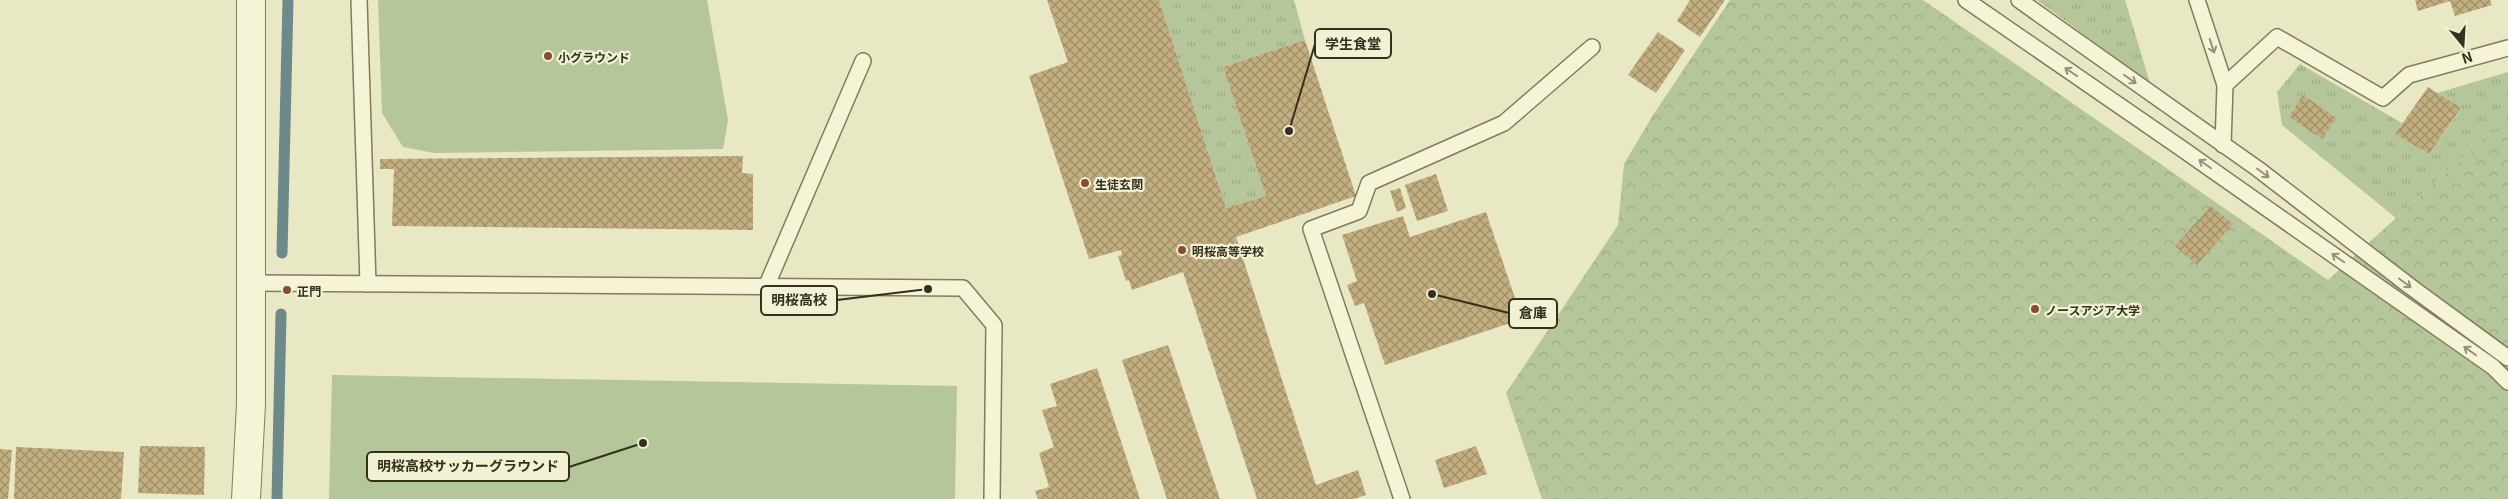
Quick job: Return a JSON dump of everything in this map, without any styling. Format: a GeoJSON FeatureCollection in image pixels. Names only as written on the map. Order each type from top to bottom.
{"type":"FeatureCollection","features":[{"type":"Feature","properties":{"kind":"street"},"geometry":{"type":"LineString","coordinates":[[246,499],[251,404],[251,0]]}},
{"type":"Feature","properties":{"kind":"lane"},"geometry":{"type":"LineString","coordinates":[[359,0],[368,284]]}},
{"type":"Feature","properties":{"kind":"lane"},"geometry":{"type":"LineString","coordinates":[[1966,0],[2493,367],[2508,382]]}},
{"type":"Feature","properties":{"kind":"lane"},"geometry":{"type":"LineString","coordinates":[[2019,0],[2223,145],[2508,358]]}},
{"type":"Feature","properties":{"kind":"lane"},"geometry":{"type":"LineString","coordinates":[[2198,0],[2225,85],[2223,145]]}},
{"type":"Feature","properties":{"kind":"lane"},"geometry":{"type":"LineString","coordinates":[[2225,85],[2277,37],[2383,98],[2409,75],[2508,48]]}},
{"type":"Feature","properties":{"kind":"lane"},"geometry":{"type":"LineString","coordinates":[[1402,499],[1311,229],[1359,211],[1369,182],[1504,123],[1592,47]]}},
{"type":"Feature","properties":{"kind":"lane"},"geometry":{"type":"LineString","coordinates":[[766,287],[863,61]]}},
{"type":"Feature","properties":{"kind":"lane"},"geometry":{"type":"LineString","coordinates":[[251,283],[963,288],[994,325],[992,499]]}},
{"type":"Feature","properties":{"kind":"green space","name":"小グラウンド"},"geometry":{"type":"Polygon","coordinates":[[[378,0],[707,0],[728,120],[723,149],[434,153],[403,147],[382,113],[378,0]]]}},
{"type":"Feature","properties":{"kind":"green space"},"geometry":{"type":"Polygon","coordinates":[[[1159,0],[1294,0],[1305,40],[1223,67],[1266,196],[1226,208],[1159,0]]]}},
{"type":"Feature","properties":{"kind":"green space","name":"ノースアジア大学"},"geometry":{"type":"Polygon","coordinates":[[[1730,0],[1923,0],[2328,280],[2487,135],[2508,129],[2508,499],[1542,499],[1506,393],[1618,225],[1624,164],[1653,115],[1730,0]]]}},
{"type":"Feature","properties":{"kind":"green space"},"geometry":{"type":"Polygon","coordinates":[[[2037,0],[2125,0],[2150,83],[2037,0]]]}},
{"type":"Feature","properties":{"kind":"green space"},"geometry":{"type":"Polygon","coordinates":[[[2300,64],[2402,123],[2396,134],[2429,154],[2461,109],[2437,93],[2508,72],[2508,129],[2487,135],[2396,218],[2282,125],[2277,92],[2300,64]]]}},
{"type":"Feature","properties":{"kind":"green space"},"geometry":{"type":"Polygon","coordinates":[[[332,375],[957,386],[955,499],[329,499],[332,375]]]}},
{"type":"Feature","properties":{"kind":"building"},"geometry":{"type":"Polygon","coordinates":[[[1047,0],[1159,0],[1226,208],[1266,196],[1223,67],[1305,40],[1356,196],[1236,237],[1316,485],[1358,470],[1366,495],[1354,499],[1257,499],[1183,272],[1132,290],[1129,280],[1126,281],[1118,256],[1122,255],[1121,250],[1089,259],[1029,76],[1068,62],[1047,0]]]}},
{"type":"Feature","properties":{"kind":"building"},"geometry":{"type":"Polygon","coordinates":[[[1690,0],[1725,0],[1700,37],[1677,21],[1690,0]]]}},
{"type":"Feature","properties":{"kind":"building"},"geometry":{"type":"Polygon","coordinates":[[[2415,0],[2490,0],[2492,5],[2455,16],[2450,1],[2418,11],[2415,0]]]}},
{"type":"Feature","properties":{"kind":"building"},"geometry":{"type":"Polygon","coordinates":[[[1658,32],[1685,50],[1656,93],[1628,75],[1658,32]]]}},
{"type":"Feature","properties":{"kind":"building"},"geometry":{"type":"Polygon","coordinates":[[[2428,87],[2461,108],[2429,154],[2395,134],[2428,87]]]}},
{"type":"Feature","properties":{"kind":"building"},"geometry":{"type":"Polygon","coordinates":[[[2303,95],[2336,118],[2322,139],[2289,117],[2303,95]]]}},
{"type":"Feature","properties":{"kind":"building"},"geometry":{"type":"Polygon","coordinates":[[[743,156],[742,173],[753,174],[753,230],[392,226],[394,169],[380,169],[380,159],[743,156]]]}},
{"type":"Feature","properties":{"kind":"building"},"geometry":{"type":"Polygon","coordinates":[[[1436,174],[1448,211],[1417,221],[1405,185],[1436,174]]]}},
{"type":"Feature","properties":{"kind":"building"},"geometry":{"type":"Polygon","coordinates":[[[1400,188],[1406,208],[1397,212],[1390,191],[1400,188]]]}},
{"type":"Feature","properties":{"kind":"building"},"geometry":{"type":"Polygon","coordinates":[[[2211,206],[2233,224],[2197,265],[2175,246],[2211,206]]]}},
{"type":"Feature","properties":{"kind":"building"},"geometry":{"type":"Polygon","coordinates":[[[1486,212],[1522,319],[1385,365],[1364,303],[1355,306],[1347,285],[1357,281],[1342,235],[1403,216],[1410,237],[1486,212]]]}},
{"type":"Feature","properties":{"kind":"building"},"geometry":{"type":"Polygon","coordinates":[[[1168,345],[1220,499],[1167,499],[1122,360],[1168,345]]]}},
{"type":"Feature","properties":{"kind":"building"},"geometry":{"type":"Polygon","coordinates":[[[1097,368],[1140,499],[1038,499],[1035,491],[1049,487],[1039,453],[1054,447],[1042,410],[1057,406],[1050,384],[1097,368]]]}},
{"type":"Feature","properties":{"kind":"building"},"geometry":{"type":"Polygon","coordinates":[[[140,446],[205,447],[204,495],[138,493],[140,446]]]}},
{"type":"Feature","properties":{"kind":"building"},"geometry":{"type":"Polygon","coordinates":[[[1476,446],[1487,474],[1444,488],[1435,460],[1476,446]]]}},
{"type":"Feature","properties":{"kind":"building"},"geometry":{"type":"Polygon","coordinates":[[[16,447],[124,452],[121,499],[14,499],[16,447]]]}},
{"type":"Feature","properties":{"kind":"building"},"geometry":{"type":"Polygon","coordinates":[[[0,449],[12,450],[8,499],[0,499],[0,449]]]}},
{"type":"Feature","properties":{"kind":"waterway"},"geometry":{"type":"LineString","coordinates":[[282,253],[288,0]]}},
{"type":"Feature","properties":{"kind":"waterway"},"geometry":{"type":"LineString","coordinates":[[277,499],[281,314]]}},
{"type":"Feature","properties":{"kind":"place","name":"小グラウンド"},"geometry":{"type":"Point","coordinates":[548,56]}},
{"type":"Feature","properties":{"kind":"place","name":"学生食堂"},"geometry":{"type":"Point","coordinates":[1289,131]}},
{"type":"Feature","properties":{"kind":"place","name":"生徒玄関"},"geometry":{"type":"Point","coordinates":[1085,183]}},
{"type":"Feature","properties":{"kind":"place","name":"明桜高等学校"},"geometry":{"type":"Point","coordinates":[1182,250]}},
{"type":"Feature","properties":{"kind":"place","name":"明桜高校"},"geometry":{"type":"Point","coordinates":[928,289]}},
{"type":"Feature","properties":{"kind":"place","name":"正門"},"geometry":{"type":"Point","coordinates":[287,290]}},
{"type":"Feature","properties":{"kind":"place","name":"倉庫"},"geometry":{"type":"Point","coordinates":[1432,294]}},
{"type":"Feature","properties":{"kind":"place","name":"ノースアジア大学"},"geometry":{"type":"Point","coordinates":[2035,309]}},
{"type":"Feature","properties":{"kind":"place","name":"明桜高校サッカーグラウンド"},"geometry":{"type":"Point","coordinates":[643,443]}}]}
